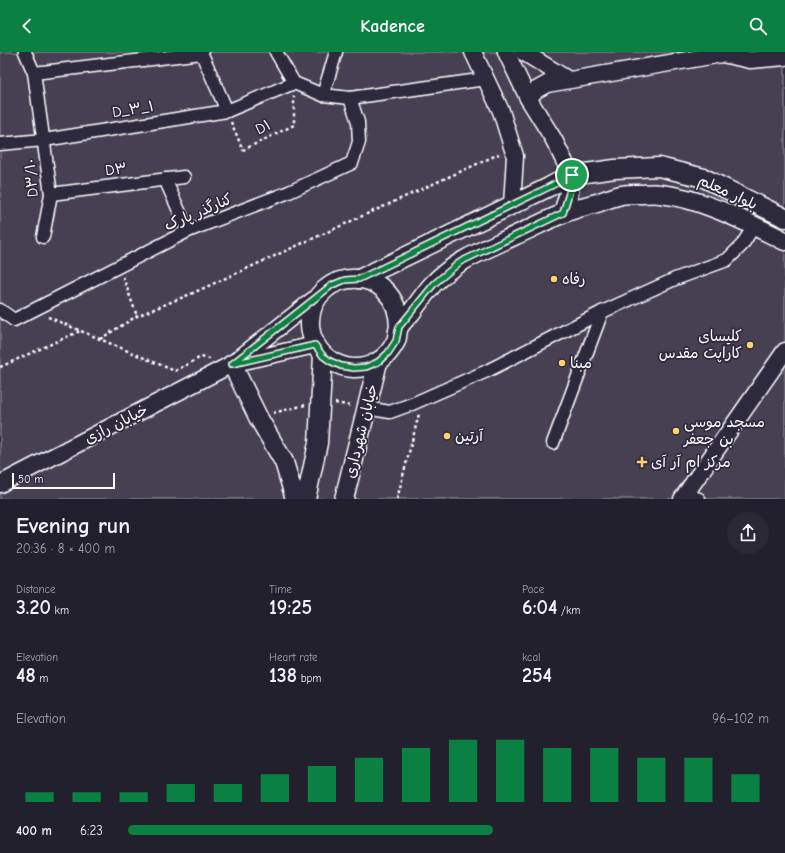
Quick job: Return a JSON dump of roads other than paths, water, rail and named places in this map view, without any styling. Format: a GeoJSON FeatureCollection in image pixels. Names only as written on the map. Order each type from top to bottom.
{"type":"FeatureCollection","features":[{"type":"Feature","properties":{"kind":"main road","name":"بلوار معلم"},"geometry":{"type":"LineString","coordinates":[[359,279],[572,175],[615,169],[659,167],[704,178],[785,218]]}},
{"type":"Feature","properties":{"kind":"main road"},"geometry":{"type":"LineString","coordinates":[[563,213],[569,193],[572,175]]}},
{"type":"Feature","properties":{"kind":"main road","name":"بلوار معلم"},"geometry":{"type":"LineString","coordinates":[[399,327],[434,284],[460,262],[563,213],[622,195],[660,194],[696,201],[785,241]]}},
{"type":"Feature","properties":{"kind":"main road"},"geometry":{"type":"LineString","coordinates":[[763,207],[785,212]]}},
{"type":"Feature","properties":{"kind":"main road"},"geometry":{"type":"LineString","coordinates":[[359,279],[370,281],[381,287],[389,295],[395,304],[399,316],[399,327],[396,341],[388,353],[378,362],[366,367],[354,368],[341,366],[330,361],[319,351],[310,332],[310,318],[314,305],[321,294],[332,285],[345,280],[359,279]]}},
{"type":"Feature","properties":{"kind":"main road"},"geometry":{"type":"LineString","coordinates":[[306,499],[318,442],[319,351]]}},
{"type":"Feature","properties":{"kind":"main road","name":"خیابان شهرداری"},"geometry":{"type":"LineString","coordinates":[[344,499],[378,362]]}},
{"type":"Feature","properties":{"kind":"main road"},"geometry":{"type":"LineString","coordinates":[[232,364],[258,417],[284,462],[295,499]]}},
{"type":"Feature","properties":{"kind":"street","name":"D۳/۱۰"},"geometry":{"type":"LineString","coordinates":[[25,52],[34,73],[51,194],[43,237]]}},
{"type":"Feature","properties":{"kind":"street"},"geometry":{"type":"LineString","coordinates":[[34,73],[202,52],[227,110]]}},
{"type":"Feature","properties":{"kind":"street"},"geometry":{"type":"LineString","coordinates":[[276,52],[294,83],[323,96],[350,98],[486,80]]}},
{"type":"Feature","properties":{"kind":"street"},"geometry":{"type":"LineString","coordinates":[[323,96],[336,52]]}},
{"type":"Feature","properties":{"kind":"street"},"geometry":{"type":"LineString","coordinates":[[473,52],[501,111],[515,156],[512,205]]}},
{"type":"Feature","properties":{"kind":"street"},"geometry":{"type":"LineString","coordinates":[[506,52],[528,98],[554,140],[572,175]]}},
{"type":"Feature","properties":{"kind":"street"},"geometry":{"type":"LineString","coordinates":[[522,52],[567,79]]}},
{"type":"Feature","properties":{"kind":"street"},"geometry":{"type":"LineString","coordinates":[[528,98],[536,90],[547,84],[567,79],[724,53],[750,60],[785,58]]}},
{"type":"Feature","properties":{"kind":"street","name":"D_۳_۱"},"geometry":{"type":"LineString","coordinates":[[0,144],[44,140],[227,110],[294,83]]}},
{"type":"Feature","properties":{"kind":"street","name":"کنارگذر پارک"},"geometry":{"type":"LineString","coordinates":[[0,310],[14,320],[188,231],[289,192],[352,163],[359,142],[358,122],[350,98]]}},
{"type":"Feature","properties":{"kind":"street","name":"D۳"},"geometry":{"type":"LineString","coordinates":[[51,194],[184,177]]}},
{"type":"Feature","properties":{"kind":"street"},"geometry":{"type":"LineString","coordinates":[[165,179],[188,231]]}},
{"type":"Feature","properties":{"kind":"street"},"geometry":{"type":"LineString","coordinates":[[366,408],[390,412],[424,399],[487,371],[602,312],[675,279],[727,260],[742,245],[754,226]]}},
{"type":"Feature","properties":{"kind":"street","name":"خیابان رازی"},"geometry":{"type":"LineString","coordinates":[[0,484],[232,364],[321,294]]}},
{"type":"Feature","properties":{"kind":"street"},"geometry":{"type":"LineString","coordinates":[[553,443],[602,312]]}},
{"type":"Feature","properties":{"kind":"street","name":"خیابان رازی"},"geometry":{"type":"LineString","coordinates":[[232,364],[319,351]]}},
{"type":"Feature","properties":{"kind":"street"},"geometry":{"type":"LineString","coordinates":[[689,497],[785,352]]}},
{"type":"Feature","properties":{"kind":"place","name":"رفاه"},"geometry":{"type":"Point","coordinates":[554,279]}},
{"type":"Feature","properties":{"kind":"place","name":"کلیسای کاراپت مقدس"},"geometry":{"type":"Point","coordinates":[750,345]}},
{"type":"Feature","properties":{"kind":"place","name":"مبنا"},"geometry":{"type":"Point","coordinates":[562,363]}},
{"type":"Feature","properties":{"kind":"place","name":"مسجد موسی بن جعفر"},"geometry":{"type":"Point","coordinates":[676,431]}},
{"type":"Feature","properties":{"kind":"place","name":"آرتین"},"geometry":{"type":"Point","coordinates":[447,436]}},
{"type":"Feature","properties":{"kind":"place","name":"مرکز ام آر آی"},"geometry":{"type":"Point","coordinates":[642,462]}}]}
